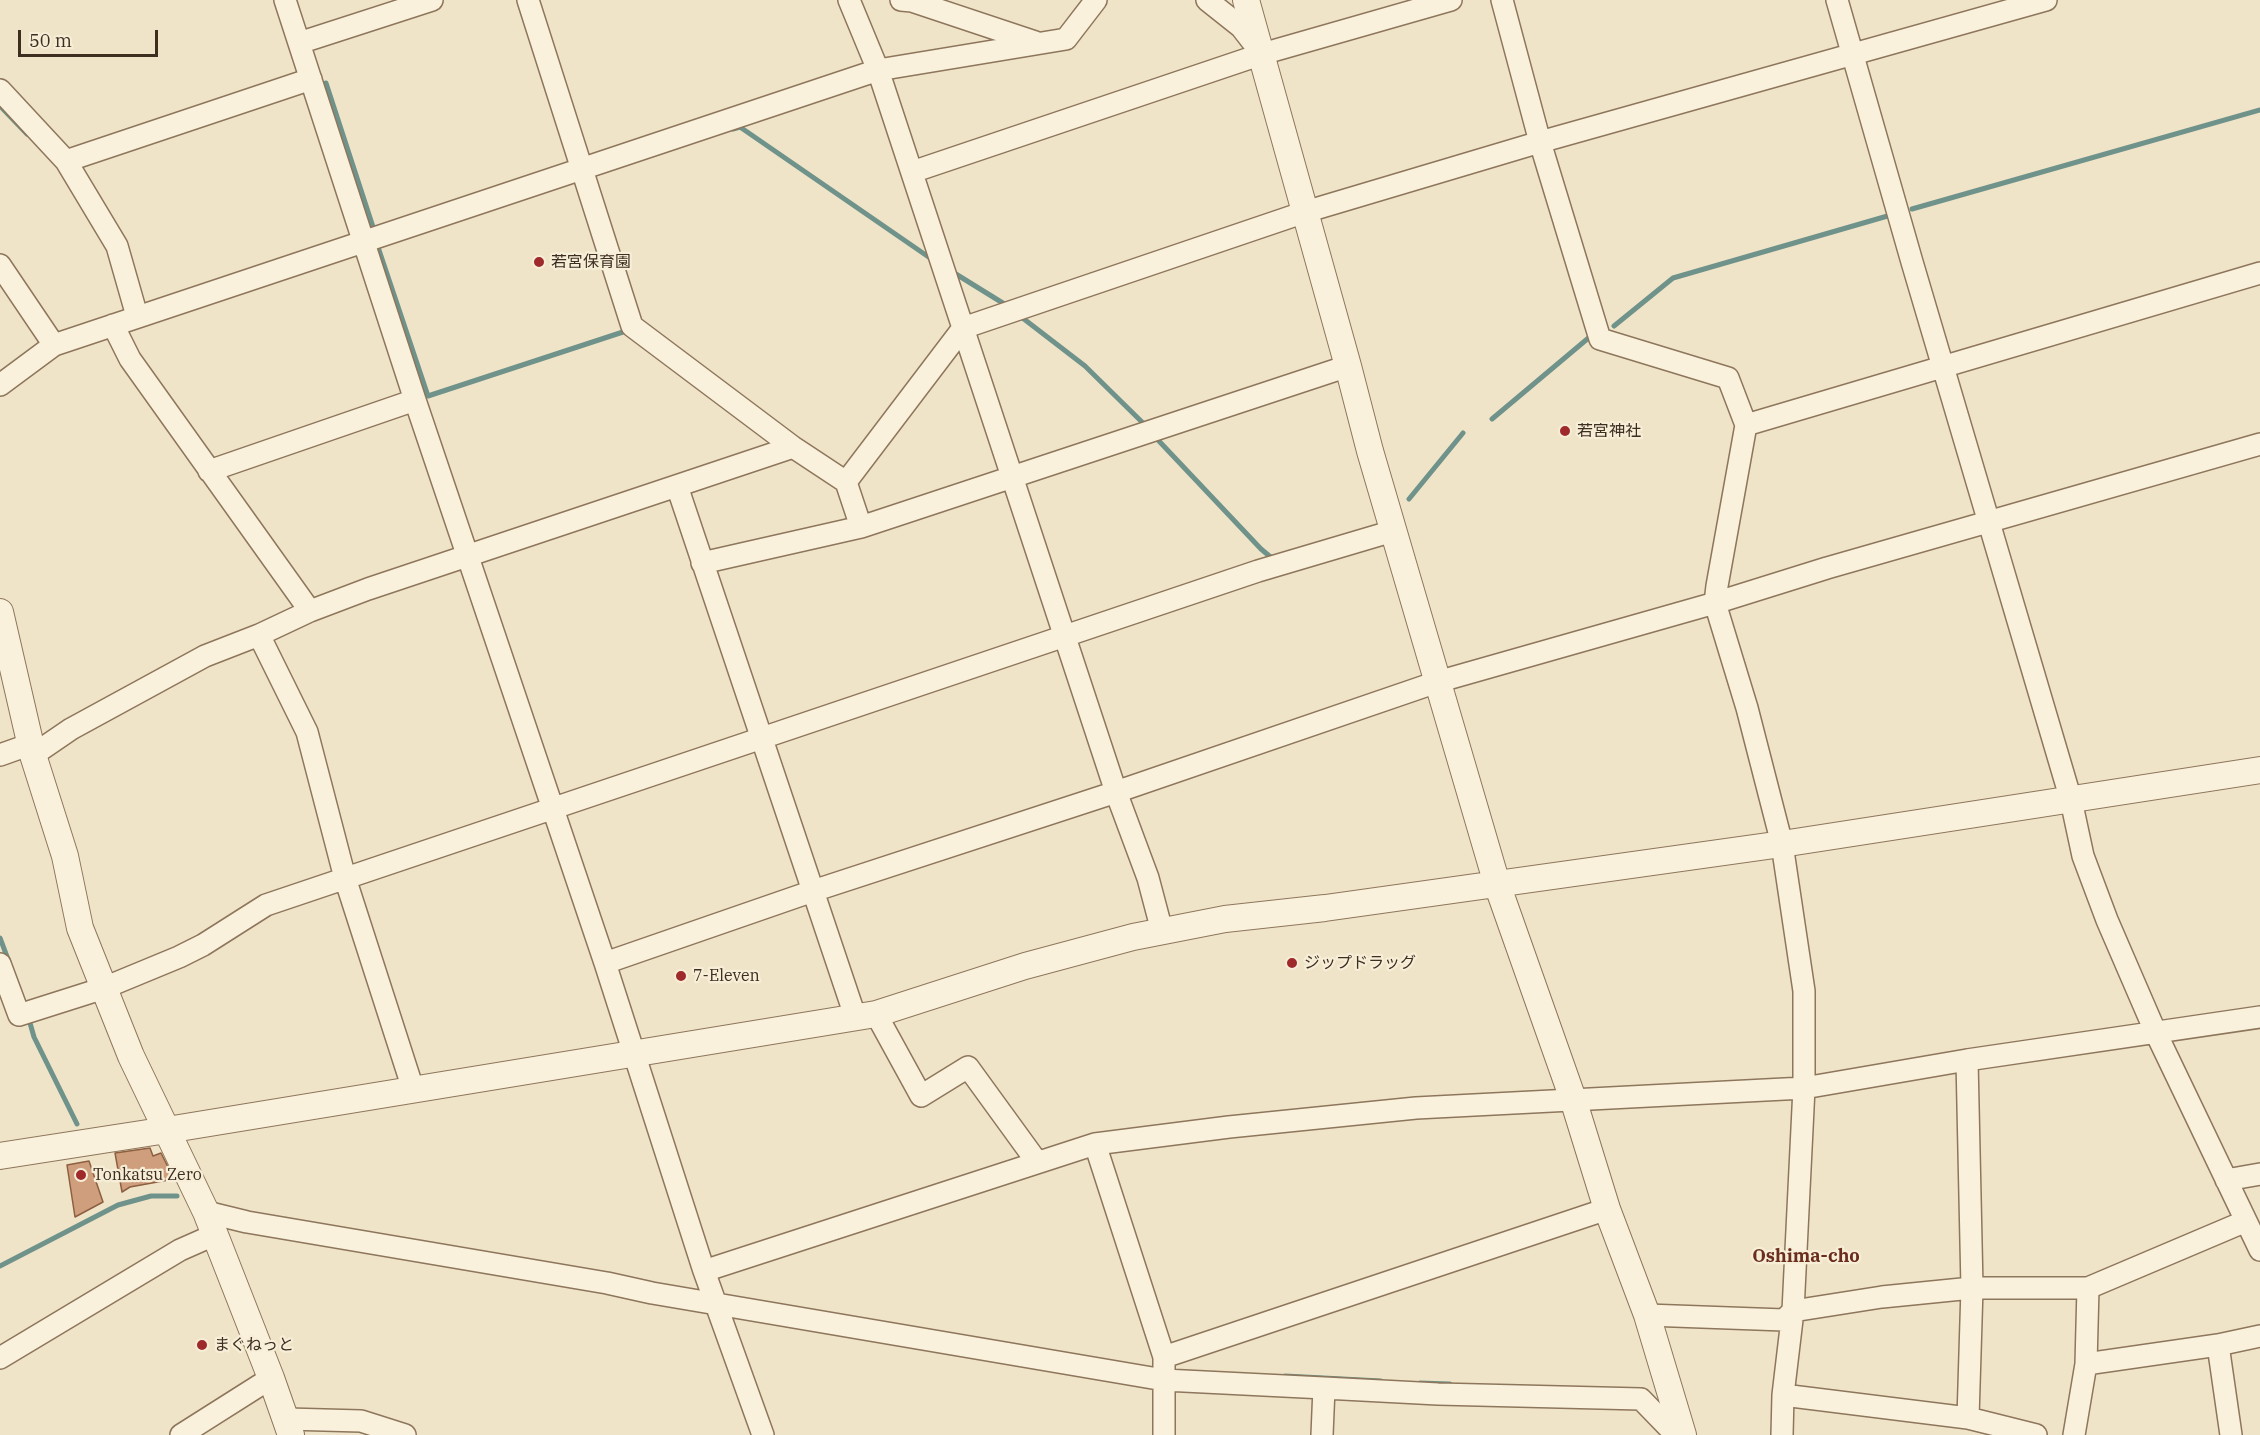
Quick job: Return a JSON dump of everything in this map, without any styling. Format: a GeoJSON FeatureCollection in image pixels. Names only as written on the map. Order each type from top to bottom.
{"type":"FeatureCollection","features":[{"type":"Feature","properties":{"kind":"street"},"geometry":{"type":"LineString","coordinates":[[285,0],[635,1054],[704,1271],[763,1435]]}},
{"type":"Feature","properties":{"kind":"street"},"geometry":{"type":"LineString","coordinates":[[299,43],[432,0]]}},
{"type":"Feature","properties":{"kind":"street"},"geometry":{"type":"LineString","coordinates":[[528,0],[632,326],[793,447],[846,483],[861,527]]}},
{"type":"Feature","properties":{"kind":"street"},"geometry":{"type":"LineString","coordinates":[[849,0],[878,70],[1064,637],[1116,792],[1148,878],[1162,931]]}},
{"type":"Feature","properties":{"kind":"street"},"geometry":{"type":"LineString","coordinates":[[901,0],[912,1],[1040,43]]}},
{"type":"Feature","properties":{"kind":"street"},"geometry":{"type":"LineString","coordinates":[[0,386],[54,345],[878,70],[1066,39],[1096,0]]}},
{"type":"Feature","properties":{"kind":"street"},"geometry":{"type":"LineString","coordinates":[[1207,0],[1241,27],[1262,54]]}},
{"type":"Feature","properties":{"kind":"street"},"geometry":{"type":"LineString","coordinates":[[1246,0],[1370,451],[1497,884],[1573,1099],[1607,1209],[1647,1315],[1683,1435]]}},
{"type":"Feature","properties":{"kind":"street"},"geometry":{"type":"LineString","coordinates":[[912,172],[1262,54],[1451,0]]}},
{"type":"Feature","properties":{"kind":"street"},"geometry":{"type":"LineString","coordinates":[[1502,0],[1540,142],[1600,339],[1728,378],[1746,425],[1715,603],[1747,708],[1782,844],[1804,991],[1804,1088],[1792,1311],[1783,1395],[1782,1435]]}},
{"type":"Feature","properties":{"kind":"street"},"geometry":{"type":"LineString","coordinates":[[1837,0],[1942,366],[2071,800],[2083,856],[2154,1031],[2260,1250]]}},
{"type":"Feature","properties":{"kind":"street"},"geometry":{"type":"LineString","coordinates":[[846,483],[963,328],[1305,212],[1540,142],[2046,0]]}},
{"type":"Feature","properties":{"kind":"street"},"geometry":{"type":"LineString","coordinates":[[66,161],[310,79]]}},
{"type":"Feature","properties":{"kind":"street"},"geometry":{"type":"LineString","coordinates":[[0,90],[66,161],[117,246],[137,316]]}},
{"type":"Feature","properties":{"kind":"street"},"geometry":{"type":"LineString","coordinates":[[0,265],[54,345]]}},
{"type":"Feature","properties":{"kind":"street"},"geometry":{"type":"LineString","coordinates":[[1746,425],[2260,273]]}},
{"type":"Feature","properties":{"kind":"street"},"geometry":{"type":"LineString","coordinates":[[113,325],[130,359],[310,611]]}},
{"type":"Feature","properties":{"kind":"street"},"geometry":{"type":"LineString","coordinates":[[702,562],[861,527],[1348,366]]}},
{"type":"Feature","properties":{"kind":"street"},"geometry":{"type":"LineString","coordinates":[[209,471],[416,400]]}},
{"type":"Feature","properties":{"kind":"street"},"geometry":{"type":"LineString","coordinates":[[605,963],[1437,682],[2260,444]]}},
{"type":"Feature","properties":{"kind":"street"},"geometry":{"type":"LineString","coordinates":[[0,755],[32,749],[205,656],[259,635],[310,611],[368,589],[793,447]]}},
{"type":"Feature","properties":{"kind":"street"},"geometry":{"type":"LineString","coordinates":[[677,486],[813,891],[865,1015],[921,1096],[968,1067],[1037,1162]]}},
{"type":"Feature","properties":{"kind":"street"},"geometry":{"type":"LineString","coordinates":[[0,964],[19,1015],[104,988],[179,957],[203,945],[266,905],[1258,571],[1393,531]]}},
{"type":"Feature","properties":{"kind":"street"},"geometry":{"type":"LineString","coordinates":[[0,612],[32,749],[65,856],[80,928],[131,1056],[210,1223],[289,1427],[361,1422],[405,1435]]}},
{"type":"Feature","properties":{"kind":"street"},"geometry":{"type":"LineString","coordinates":[[259,635],[307,732],[345,879],[413,1089]]}},
{"type":"Feature","properties":{"kind":"street"},"geometry":{"type":"LineString","coordinates":[[0,1156],[865,1015],[1025,966],[1162,931],[1225,919],[1325,908],[1782,844],[2260,770]]}},
{"type":"Feature","properties":{"kind":"street"},"geometry":{"type":"LineString","coordinates":[[704,1271],[1095,1144],[1229,1126],[1416,1108],[1804,1088],[1967,1060],[2260,1017]]}},
{"type":"Feature","properties":{"kind":"street"},"geometry":{"type":"LineString","coordinates":[[1967,1060],[1972,1288],[1968,1418]]}},
{"type":"Feature","properties":{"kind":"street"},"geometry":{"type":"LineString","coordinates":[[1095,1144],[1164,1357],[1164,1435]]}},
{"type":"Feature","properties":{"kind":"street"},"geometry":{"type":"LineString","coordinates":[[2226,1180],[2260,1174]]}},
{"type":"Feature","properties":{"kind":"street"},"geometry":{"type":"LineString","coordinates":[[1164,1357],[1607,1209]]}},
{"type":"Feature","properties":{"kind":"street"},"geometry":{"type":"LineString","coordinates":[[1647,1315],[1784,1320],[1792,1311],[1882,1297],[1972,1288],[2088,1288],[2246,1221]]}},
{"type":"Feature","properties":{"kind":"street"},"geometry":{"type":"LineString","coordinates":[[0,1358],[180,1250],[210,1223],[247,1222],[1164,1380],[1438,1394],[1641,1399],[1676,1435]]}},
{"type":"Feature","properties":{"kind":"street"},"geometry":{"type":"LineString","coordinates":[[2074,1435],[2086,1364],[2088,1288]]}},
{"type":"Feature","properties":{"kind":"street"},"geometry":{"type":"LineString","coordinates":[[2086,1364],[2218,1345],[2260,1336]]}},
{"type":"Feature","properties":{"kind":"street"},"geometry":{"type":"LineString","coordinates":[[2218,1345],[2231,1435]]}},
{"type":"Feature","properties":{"kind":"street"},"geometry":{"type":"LineString","coordinates":[[181,1435],[271,1378]]}},
{"type":"Feature","properties":{"kind":"street"},"geometry":{"type":"LineString","coordinates":[[1322,1435],[1324,1388]]}},
{"type":"Feature","properties":{"kind":"street"},"geometry":{"type":"LineString","coordinates":[[1783,1395],[1968,1418],[2036,1435]]}},
{"type":"Feature","properties":{"kind":"building"},"geometry":{"type":"Polygon","coordinates":[[[150,1148],[153,1156],[161,1153],[174,1179],[130,1187],[122,1192],[115,1153],[150,1148]]]}},
{"type":"Feature","properties":{"kind":"building"},"geometry":{"type":"Polygon","coordinates":[[[89,1161],[103,1202],[75,1217],[67,1165],[89,1161]]]}},
{"type":"Feature","properties":{"kind":"waterway"},"geometry":{"type":"LineString","coordinates":[[326,83],[374,230]]}},
{"type":"Feature","properties":{"kind":"waterway"},"geometry":{"type":"LineString","coordinates":[[0,106],[27,134]]}},
{"type":"Feature","properties":{"kind":"waterway"},"geometry":{"type":"LineString","coordinates":[[1912,209],[2260,110]]}},
{"type":"Feature","properties":{"kind":"waterway"},"geometry":{"type":"LineString","coordinates":[[733,129],[740,127],[933,260]]}},
{"type":"Feature","properties":{"kind":"waterway"},"geometry":{"type":"LineString","coordinates":[[1614,326],[1673,278],[1891,215]]}},
{"type":"Feature","properties":{"kind":"waterway"},"geometry":{"type":"LineString","coordinates":[[378,247],[428,396],[626,331],[625,327]]}},
{"type":"Feature","properties":{"kind":"waterway"},"geometry":{"type":"LineString","coordinates":[[951,271],[1006,305]]}},
{"type":"Feature","properties":{"kind":"waterway"},"geometry":{"type":"LineString","coordinates":[[1020,316],[1085,366],[1145,425]]}},
{"type":"Feature","properties":{"kind":"waterway"},"geometry":{"type":"LineString","coordinates":[[1492,419],[1592,335]]}},
{"type":"Feature","properties":{"kind":"waterway"},"geometry":{"type":"LineString","coordinates":[[1409,499],[1463,433]]}},
{"type":"Feature","properties":{"kind":"waterway"},"geometry":{"type":"LineString","coordinates":[[1158,440],[1273,559]]}},
{"type":"Feature","properties":{"kind":"waterway"},"geometry":{"type":"LineString","coordinates":[[0,938],[9,962]]}},
{"type":"Feature","properties":{"kind":"waterway"},"geometry":{"type":"LineString","coordinates":[[30,1023],[34,1037],[77,1124]]}},
{"type":"Feature","properties":{"kind":"waterway"},"geometry":{"type":"LineString","coordinates":[[0,1266],[118,1205],[151,1196],[177,1196]]}},
{"type":"Feature","properties":{"kind":"waterway"},"geometry":{"type":"LineString","coordinates":[[1285,1376],[1381,1381]]}},
{"type":"Feature","properties":{"kind":"waterway"},"geometry":{"type":"LineString","coordinates":[[1420,1383],[1450,1384]]}},
{"type":"Feature","properties":{"kind":"place","name":"若宮保育園"},"geometry":{"type":"Point","coordinates":[539,262]}},
{"type":"Feature","properties":{"kind":"place","name":"若宮神社"},"geometry":{"type":"Point","coordinates":[1565,431]}},
{"type":"Feature","properties":{"kind":"place","name":"ジップドラッグ"},"geometry":{"type":"Point","coordinates":[1292,963]}},
{"type":"Feature","properties":{"kind":"place","name":"7-Eleven"},"geometry":{"type":"Point","coordinates":[681,976]}},
{"type":"Feature","properties":{"kind":"place","name":"Tonkatsu Zero"},"geometry":{"type":"Point","coordinates":[81,1175]}},
{"type":"Feature","properties":{"kind":"place","name":"まぐねっと"},"geometry":{"type":"Point","coordinates":[202,1345]}},
{"type":"Feature","properties":{"kind":"district","name":"Oshima-cho"},"geometry":{"type":"Point","coordinates":[1806,1257]}}]}
